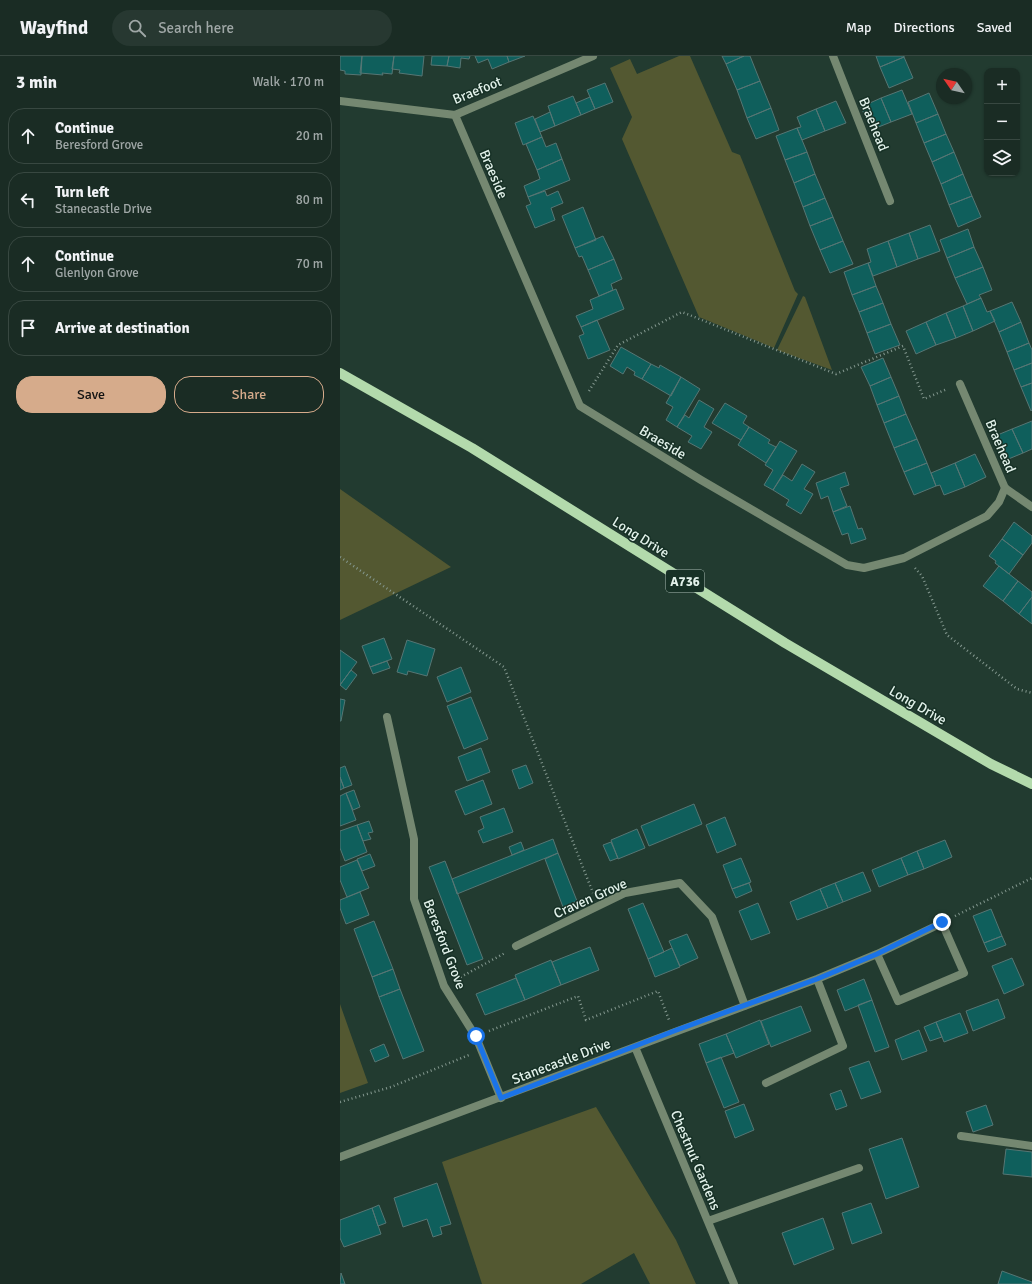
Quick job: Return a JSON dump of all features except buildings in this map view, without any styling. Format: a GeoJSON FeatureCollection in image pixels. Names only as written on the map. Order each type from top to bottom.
{"type":"FeatureCollection","features":[{"type":"Feature","properties":{"kind":"main road","name":"Long Drive"},"geometry":{"type":"LineString","coordinates":[[340,373],[472,448],[784,643],[991,764],[1032,784]]}},
{"type":"Feature","properties":{"kind":"street","name":"Braefoot"},"geometry":{"type":"LineString","coordinates":[[340,101],[455,115],[593,56]]}},
{"type":"Feature","properties":{"kind":"street","name":"Braehead"},"geometry":{"type":"LineString","coordinates":[[833,56],[890,201]]}},
{"type":"Feature","properties":{"kind":"street","name":"Braeside"},"geometry":{"type":"LineString","coordinates":[[455,115],[580,406],[701,480],[847,564],[864,568],[904,558],[987,516],[999,502],[1005,488]]}},
{"type":"Feature","properties":{"kind":"street","name":"Braehead"},"geometry":{"type":"LineString","coordinates":[[960,384],[1005,488],[1032,507]]}},
{"type":"Feature","properties":{"kind":"street","name":"Beresford Grove"},"geometry":{"type":"LineString","coordinates":[[387,717],[414,839],[414,899],[444,986],[476,1036],[501,1098]]}},
{"type":"Feature","properties":{"kind":"street","name":"Craven Grove"},"geometry":{"type":"LineString","coordinates":[[516,946],[625,894],[680,883],[712,917],[745,1006]]}},
{"type":"Feature","properties":{"kind":"street","name":"Stanecastle Drive"},"geometry":{"type":"LineString","coordinates":[[340,1157],[501,1098],[674,1031],[817,979],[877,954],[942,922]]}},
{"type":"Feature","properties":{"kind":"street"},"geometry":{"type":"LineString","coordinates":[[877,954],[898,1001],[964,973],[942,922]]}},
{"type":"Feature","properties":{"kind":"street"},"geometry":{"type":"LineString","coordinates":[[766,1083],[843,1046],[817,979]]}},
{"type":"Feature","properties":{"kind":"street","name":"Chestnut Gardens"},"geometry":{"type":"LineString","coordinates":[[635,1047],[734,1284]]}},
{"type":"Feature","properties":{"kind":"street"},"geometry":{"type":"LineString","coordinates":[[961,1136],[1032,1146]]}},
{"type":"Feature","properties":{"kind":"street"},"geometry":{"type":"LineString","coordinates":[[708,1221],[859,1168]]}},
{"type":"Feature","properties":{"kind":"path"},"geometry":{"type":"LineString","coordinates":[[580,406],[618,345],[682,312],[836,374],[903,346],[924,399],[960,384]]}},
{"type":"Feature","properties":{"kind":"path"},"geometry":{"type":"LineString","coordinates":[[340,557],[504,667],[599,906]]}},
{"type":"Feature","properties":{"kind":"path"},"geometry":{"type":"LineString","coordinates":[[904,558],[922,576],[946,635],[1017,690],[1032,693]]}},
{"type":"Feature","properties":{"kind":"path"},"geometry":{"type":"LineString","coordinates":[[942,922],[1032,878]]}},
{"type":"Feature","properties":{"kind":"path"},"geometry":{"type":"LineString","coordinates":[[444,986],[516,946]]}},
{"type":"Feature","properties":{"kind":"path"},"geometry":{"type":"LineString","coordinates":[[476,1036],[578,996],[586,1020],[658,991],[674,1031]]}},
{"type":"Feature","properties":{"kind":"path"},"geometry":{"type":"LineString","coordinates":[[340,1102],[391,1087],[482,1050]]}},
{"type":"Feature","properties":{"kind":"green space"},"geometry":{"type":"Polygon","coordinates":[[[679,56],[690,56],[732,152],[740,155],[795,291],[798,294],[774,348],[699,317],[622,139],[632,117],[610,68],[630,59],[637,74],[679,56]]]}},
{"type":"Feature","properties":{"kind":"green space"},"geometry":{"type":"Polygon","coordinates":[[[803,296],[805,297],[832,370],[777,350],[803,296]]]}},
{"type":"Feature","properties":{"kind":"green space"},"geometry":{"type":"Polygon","coordinates":[[[340,489],[451,567],[340,620],[340,489]]]}},
{"type":"Feature","properties":{"kind":"green space"},"geometry":{"type":"Polygon","coordinates":[[[340,1004],[368,1083],[340,1093],[340,1004]]]}},
{"type":"Feature","properties":{"kind":"green space"},"geometry":{"type":"Polygon","coordinates":[[[596,1107],[676,1240],[696,1284],[650,1284],[634,1253],[581,1284],[482,1284],[442,1162],[596,1107]]]}},
{"type":"Feature","properties":{"kind":"route"},"geometry":{"type":"LineString","coordinates":[[476,1036],[501,1098],[674,1031],[817,979],[877,954],[942,922]]}}]}
